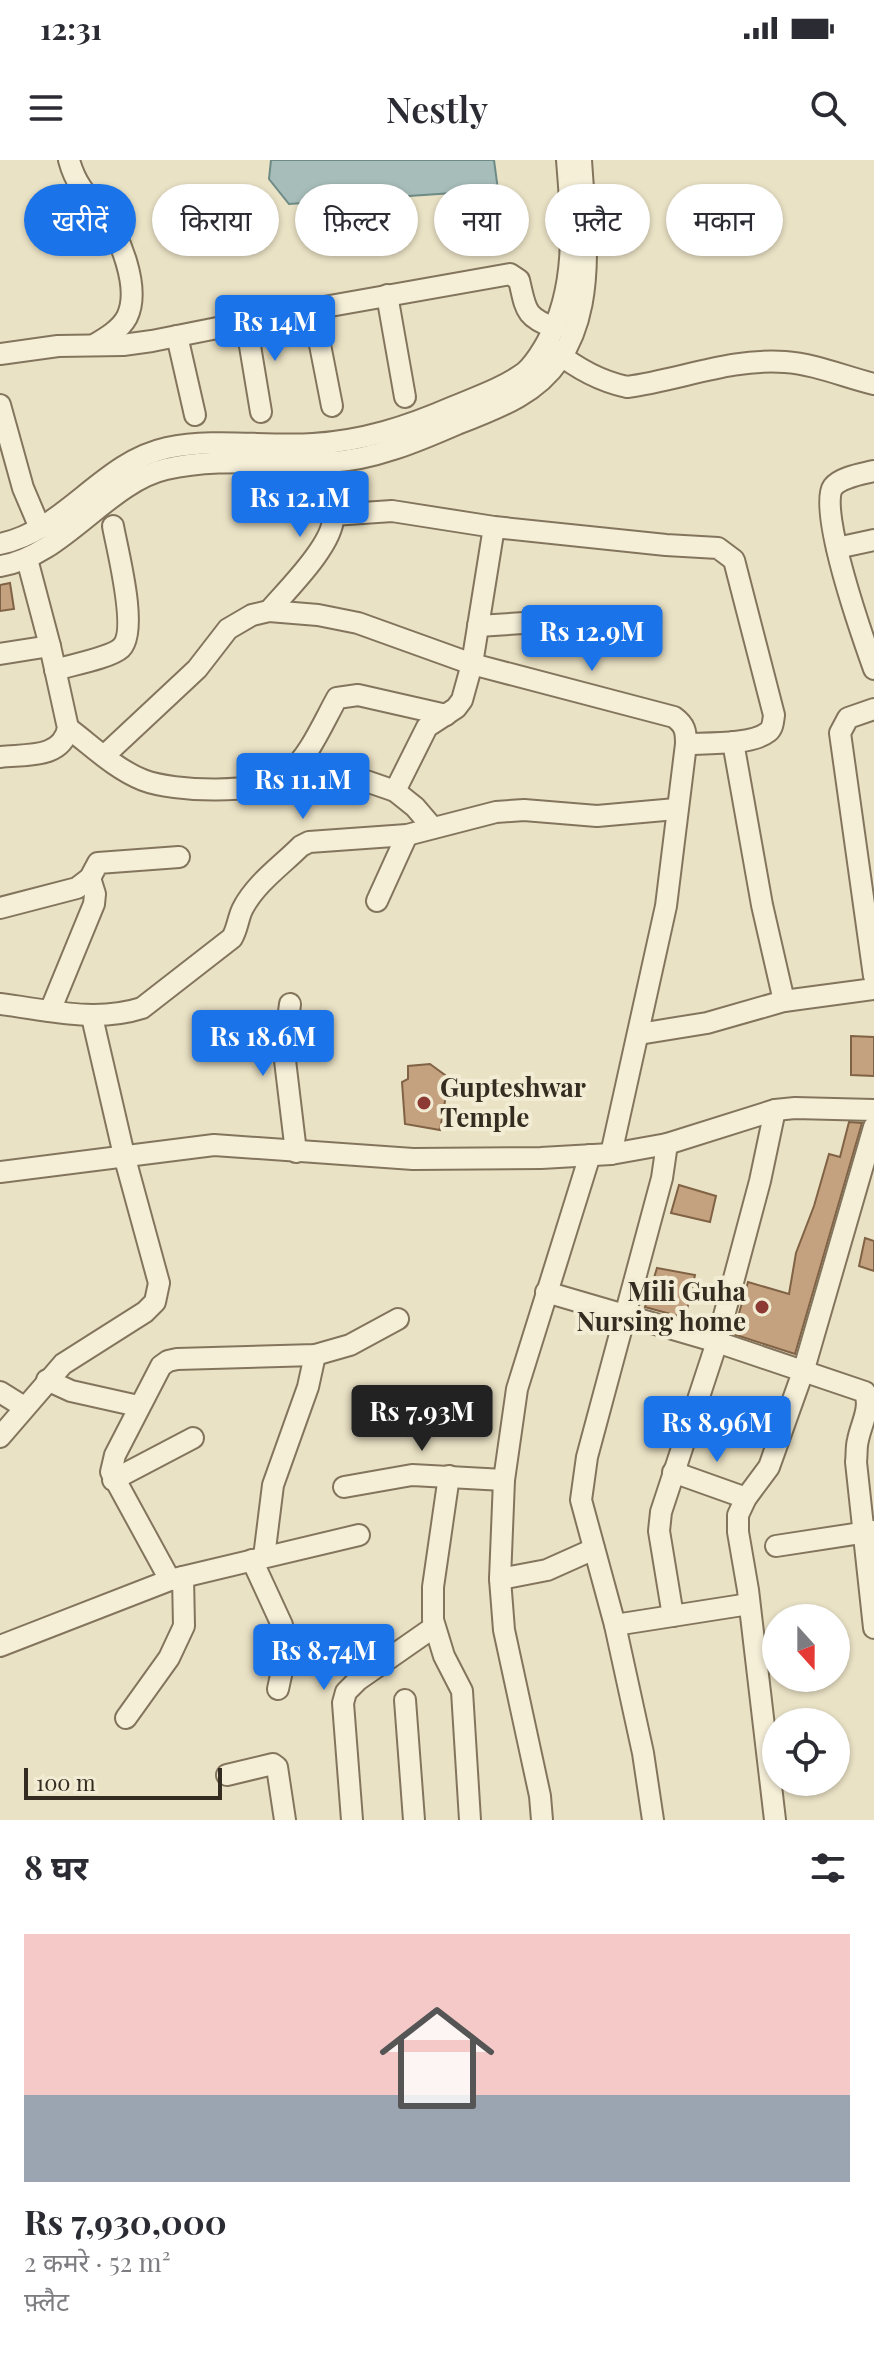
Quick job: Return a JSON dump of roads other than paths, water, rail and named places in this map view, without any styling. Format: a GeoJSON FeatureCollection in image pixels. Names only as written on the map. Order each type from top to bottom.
{"type":"FeatureCollection","features":[{"type":"Feature","properties":{"kind":"street"},"geometry":{"type":"LineString","coordinates":[[69,160],[84,194],[117,236],[130,278],[131,303],[126,319],[94,345]]}},
{"type":"Feature","properties":{"kind":"street"},"geometry":{"type":"LineString","coordinates":[[567,160],[571,184]]}},
{"type":"Feature","properties":{"kind":"street"},"geometry":{"type":"LineString","coordinates":[[580,184],[581,160]]}},
{"type":"Feature","properties":{"kind":"street"},"geometry":{"type":"LineString","coordinates":[[0,566],[27,559],[135,483],[162,470],[222,463],[315,463],[363,457],[419,440],[520,396],[551,370],[573,256]]}},
{"type":"Feature","properties":{"kind":"street"},"geometry":{"type":"LineString","coordinates":[[0,544],[28,536],[112,474],[141,457],[164,449],[189,444],[336,442],[406,428],[497,388],[525,372],[581,317],[585,290],[582,256]]}},
{"type":"Feature","properties":{"kind":"street"},"geometry":{"type":"LineString","coordinates":[[0,347],[0,354],[58,346],[123,345],[387,295],[515,275],[528,314],[588,374],[609,383],[627,387],[740,363],[784,362],[874,384]]}},
{"type":"Feature","properties":{"kind":"street"},"geometry":{"type":"LineString","coordinates":[[387,295],[405,397]]}},
{"type":"Feature","properties":{"kind":"street"},"geometry":{"type":"LineString","coordinates":[[313,309],[332,406]]}},
{"type":"Feature","properties":{"kind":"street"},"geometry":{"type":"LineString","coordinates":[[246,322],[261,412]]}},
{"type":"Feature","properties":{"kind":"street"},"geometry":{"type":"LineString","coordinates":[[177,336],[195,415]]}},
{"type":"Feature","properties":{"kind":"street"},"geometry":{"type":"LineString","coordinates":[[0,405],[23,488],[40,528]]}},
{"type":"Feature","properties":{"kind":"street"},"geometry":{"type":"LineString","coordinates":[[269,611],[330,533],[333,515],[315,463]]}},
{"type":"Feature","properties":{"kind":"street"},"geometry":{"type":"LineString","coordinates":[[874,471],[833,486],[829,498],[837,548],[866,618],[874,669]]}},
{"type":"Feature","properties":{"kind":"street"},"geometry":{"type":"LineString","coordinates":[[333,515],[367,510],[392,511],[494,527],[718,548],[727,553],[734,560],[774,715],[770,730],[764,735],[733,742],[686,744]]}},
{"type":"Feature","properties":{"kind":"street"},"geometry":{"type":"LineString","coordinates":[[55,670],[117,651],[125,642],[127,614],[113,526]]}},
{"type":"Feature","properties":{"kind":"street"},"geometry":{"type":"LineString","coordinates":[[395,791],[427,727],[462,700],[472,664],[494,527]]}},
{"type":"Feature","properties":{"kind":"street"},"geometry":{"type":"LineString","coordinates":[[837,548],[874,540]]}},
{"type":"Feature","properties":{"kind":"street"},"geometry":{"type":"LineString","coordinates":[[0,776],[5,757],[55,750],[62,745],[68,728],[27,559]]}},
{"type":"Feature","properties":{"kind":"street"},"geometry":{"type":"LineString","coordinates":[[105,755],[197,669],[228,629],[252,615],[269,611],[318,615],[358,623],[472,664],[674,717],[686,729],[686,744],[666,906],[611,1154]]}},
{"type":"Feature","properties":{"kind":"street"},"geometry":{"type":"LineString","coordinates":[[478,626],[617,617]]}},
{"type":"Feature","properties":{"kind":"street"},"geometry":{"type":"LineString","coordinates":[[0,654],[50,646]]}},
{"type":"Feature","properties":{"kind":"street"},"geometry":{"type":"LineString","coordinates":[[68,728],[142,779],[186,788],[244,788],[267,784],[288,774],[302,759],[337,698],[358,695],[446,715]]}},
{"type":"Feature","properties":{"kind":"street"},"geometry":{"type":"LineString","coordinates":[[874,709],[848,718],[840,733],[872,938],[874,976]]}},
{"type":"Feature","properties":{"kind":"street"},"geometry":{"type":"LineString","coordinates":[[733,742],[762,905],[784,1001]]}},
{"type":"Feature","properties":{"kind":"street"},"geometry":{"type":"LineString","coordinates":[[302,759],[395,791],[415,807],[433,828]]}},
{"type":"Feature","properties":{"kind":"street"},"geometry":{"type":"LineString","coordinates":[[0,1004],[92,1017],[142,1008],[232,938],[251,895],[301,846],[318,841],[407,835],[496,812],[524,810],[597,816],[676,809]]}},
{"type":"Feature","properties":{"kind":"street"},"geometry":{"type":"LineString","coordinates":[[377,901],[407,835]]}},
{"type":"Feature","properties":{"kind":"street"},"geometry":{"type":"LineString","coordinates":[[0,908],[77,888],[90,878],[94,867],[104,862],[179,857]]}},
{"type":"Feature","properties":{"kind":"street"},"geometry":{"type":"LineString","coordinates":[[50,1011],[94,904],[95,894],[90,878]]}},
{"type":"Feature","properties":{"kind":"street"},"geometry":{"type":"LineString","coordinates":[[639,1034],[707,1023],[784,1001],[874,989]]}},
{"type":"Feature","properties":{"kind":"street"},"geometry":{"type":"LineString","coordinates":[[290,1004],[284,1052],[296,1152]]}},
{"type":"Feature","properties":{"kind":"street"},"geometry":{"type":"LineString","coordinates":[[0,1437],[63,1364],[145,1312],[159,1294],[92,1017]]}},
{"type":"Feature","properties":{"kind":"street"},"geometry":{"type":"LineString","coordinates":[[0,1172],[214,1145],[413,1159],[611,1154],[667,1144],[775,1110],[874,1110]]}},
{"type":"Feature","properties":{"kind":"street"},"geometry":{"type":"LineString","coordinates":[[673,1616],[659,1531],[661,1512],[717,1342],[760,1181],[775,1110]]}},
{"type":"Feature","properties":{"kind":"street"},"geometry":{"type":"LineString","coordinates":[[775,1820],[738,1515],[746,1498],[769,1467],[804,1369],[874,1127]]}},
{"type":"Feature","properties":{"kind":"street"},"geometry":{"type":"LineString","coordinates":[[653,1820],[643,1753],[615,1625],[581,1500],[587,1457],[662,1178],[667,1144]]}},
{"type":"Feature","properties":{"kind":"street"},"geometry":{"type":"LineString","coordinates":[[542,1820],[504,1630],[500,1579],[504,1480],[517,1389],[590,1155]]}},
{"type":"Feature","properties":{"kind":"street"},"geometry":{"type":"LineString","coordinates":[[546,1292],[804,1369],[865,1392],[867,1399],[857,1452],[868,1532],[874,1628]]}},
{"type":"Feature","properties":{"kind":"street"},"geometry":{"type":"LineString","coordinates":[[126,1718],[169,1658],[184,1626],[177,1579],[113,1480],[111,1464],[161,1366],[168,1361],[315,1355],[350,1345],[398,1319]]}},
{"type":"Feature","properties":{"kind":"street"},"geometry":{"type":"LineString","coordinates":[[278,1689],[285,1657],[282,1625],[258,1558],[273,1485],[308,1387],[315,1355]]}},
{"type":"Feature","properties":{"kind":"street"},"geometry":{"type":"LineString","coordinates":[[47,1380],[71,1391],[138,1406]]}},
{"type":"Feature","properties":{"kind":"street"},"geometry":{"type":"LineString","coordinates":[[0,1392],[24,1407]]}},
{"type":"Feature","properties":{"kind":"street"},"geometry":{"type":"LineString","coordinates":[[113,1480],[193,1438]]}},
{"type":"Feature","properties":{"kind":"street"},"geometry":{"type":"LineString","coordinates":[[673,1472],[746,1498]]}},
{"type":"Feature","properties":{"kind":"street"},"geometry":{"type":"LineString","coordinates":[[344,1487],[412,1475],[504,1480]]}},
{"type":"Feature","properties":{"kind":"street"},"geometry":{"type":"LineString","coordinates":[[449,1476],[433,1587],[434,1627],[444,1656],[462,1691],[470,1820]]}},
{"type":"Feature","properties":{"kind":"street"},"geometry":{"type":"LineString","coordinates":[[776,1546],[868,1532]]}},
{"type":"Feature","properties":{"kind":"street"},"geometry":{"type":"LineString","coordinates":[[0,1646],[177,1579],[359,1535]]}},
{"type":"Feature","properties":{"kind":"street"},"geometry":{"type":"LineString","coordinates":[[500,1579],[547,1570],[594,1549]]}},
{"type":"Feature","properties":{"kind":"street"},"geometry":{"type":"LineString","coordinates":[[615,1625],[749,1604]]}},
{"type":"Feature","properties":{"kind":"street"},"geometry":{"type":"LineString","coordinates":[[352,1820],[343,1703],[346,1692],[358,1680],[434,1627]]}},
{"type":"Feature","properties":{"kind":"street"},"geometry":{"type":"LineString","coordinates":[[405,1700],[414,1820]]}},
{"type":"Feature","properties":{"kind":"street"},"geometry":{"type":"LineString","coordinates":[[227,1775],[273,1764],[277,1767],[285,1820]]}},
{"type":"Feature","properties":{"kind":"water"},"geometry":{"type":"Polygon","coordinates":[[[271,160],[494,160],[497,184],[434,184],[434,194],[418,195],[418,184],[295,184],[295,204],[289,204],[279,192],[279,184],[273,184],[269,179],[271,160]]]}},
{"type":"Feature","properties":{"kind":"place","name":"Gupteshwar Temple"},"geometry":{"type":"Point","coordinates":[424,1103]}},
{"type":"Feature","properties":{"kind":"place","name":"Mili Guha Nursing home"},"geometry":{"type":"Point","coordinates":[762,1307]}}]}
